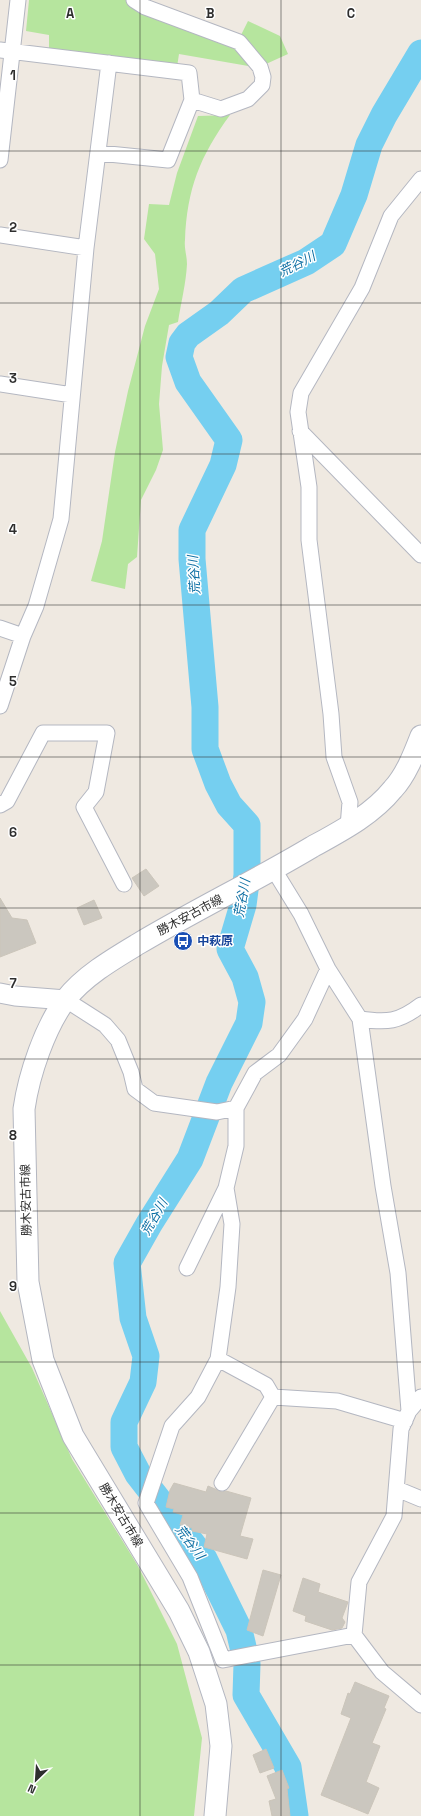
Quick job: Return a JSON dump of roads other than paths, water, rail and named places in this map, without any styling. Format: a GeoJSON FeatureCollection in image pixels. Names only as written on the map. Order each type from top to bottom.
{"type":"FeatureCollection","features":[{"type":"Feature","properties":{"kind":"main road","name":"勝木安古市線"},"geometry":{"type":"LineString","coordinates":[[215,1816],[221,1746],[216,1704],[199,1652],[179,1611],[73,1436],[43,1360],[28,1282],[24,1108],[28,1083],[53,1021],[66,1000],[79,986],[113,959],[171,924],[269,873],[348,827],[372,809],[393,789],[404,772],[421,736]]}},
{"type":"Feature","properties":{"kind":"street"},"geometry":{"type":"LineString","coordinates":[[0,160],[6,50],[18,0]]}},
{"type":"Feature","properties":{"kind":"street"},"geometry":{"type":"LineString","coordinates":[[134,0],[145,7],[239,42],[260,67],[263,77],[262,86],[248,99],[221,109],[192,100]]}},
{"type":"Feature","properties":{"kind":"street"},"geometry":{"type":"LineString","coordinates":[[6,50],[189,73],[192,100],[168,160],[99,152]]}},
{"type":"Feature","properties":{"kind":"street"},"geometry":{"type":"LineString","coordinates":[[0,706],[23,636],[36,606],[61,519],[86,248],[109,63]]}},
{"type":"Feature","properties":{"kind":"street"},"geometry":{"type":"LineString","coordinates":[[348,827],[350,802],[334,757],[331,714],[309,540],[310,487],[298,412],[302,393],[362,288],[391,216],[421,180]]}},
{"type":"Feature","properties":{"kind":"street"},"geometry":{"type":"LineString","coordinates":[[0,234],[86,248]]}},
{"type":"Feature","properties":{"kind":"street"},"geometry":{"type":"LineString","coordinates":[[0,384],[72,395]]}},
{"type":"Feature","properties":{"kind":"street"},"geometry":{"type":"LineString","coordinates":[[300,431],[421,555]]}},
{"type":"Feature","properties":{"kind":"street"},"geometry":{"type":"LineString","coordinates":[[0,628],[23,636]]}},
{"type":"Feature","properties":{"kind":"street"},"geometry":{"type":"LineString","coordinates":[[0,805],[7,801],[43,733],[107,733],[96,792],[84,807],[124,884]]}},
{"type":"Feature","properties":{"kind":"street"},"geometry":{"type":"LineString","coordinates":[[269,873],[302,914],[328,969],[360,1019],[383,1186],[398,1273],[407,1416]]}},
{"type":"Feature","properties":{"kind":"street"},"geometry":{"type":"LineString","coordinates":[[188,1268],[226,1188],[236,1146],[236,1108],[255,1073],[279,1055],[305,1019],[328,969]]}},
{"type":"Feature","properties":{"kind":"street"},"geometry":{"type":"LineString","coordinates":[[0,993],[15,996],[66,1000],[105,1025],[118,1040],[131,1072],[135,1089],[154,1103],[217,1112],[236,1108]]}},
{"type":"Feature","properties":{"kind":"street"},"geometry":{"type":"LineString","coordinates":[[360,1019],[382,1023],[407,1016],[421,1005]]}},
{"type":"Feature","properties":{"kind":"street"},"geometry":{"type":"LineString","coordinates":[[226,1188],[232,1224],[228,1287],[218,1359],[198,1397],[172,1426],[146,1503],[190,1576],[223,1660],[354,1635]]}},
{"type":"Feature","properties":{"kind":"street"},"geometry":{"type":"LineString","coordinates":[[218,1359],[266,1385],[273,1397]]}},
{"type":"Feature","properties":{"kind":"street"},"geometry":{"type":"LineString","coordinates":[[273,1397],[337,1401],[407,1416]]}},
{"type":"Feature","properties":{"kind":"street"},"geometry":{"type":"LineString","coordinates":[[222,1483],[273,1397]]}},
{"type":"Feature","properties":{"kind":"street"},"geometry":{"type":"LineString","coordinates":[[421,1397],[407,1416],[401,1429],[398,1490],[394,1516],[359,1582],[354,1635],[382,1672],[421,1705]]}},
{"type":"Feature","properties":{"kind":"street"},"geometry":{"type":"LineString","coordinates":[[398,1490],[421,1499]]}},
{"type":"Feature","properties":{"kind":"waterway","name":"荒谷川"},"geometry":{"type":"LineString","coordinates":[[295,1816],[288,1767],[246,1695],[247,1664],[239,1630],[204,1559],[138,1474],[124,1447],[124,1422],[143,1382],[146,1356],[133,1318],[127,1263],[149,1224],[190,1159],[219,1083],[249,1023],[252,1002],[245,977],[230,949],[243,905],[247,875],[247,825],[229,805],[218,784],[205,749],[205,707],[192,559],[192,530],[223,465],[229,440],[188,382],[179,357],[182,343],[188,335],[219,313],[243,290],[306,262],[333,244],[354,195],[369,145],[384,115],[421,53]]}},
{"type":"Feature","properties":{"kind":"place","name":"中萩原"},"geometry":{"type":"Point","coordinates":[183,941]}}]}
